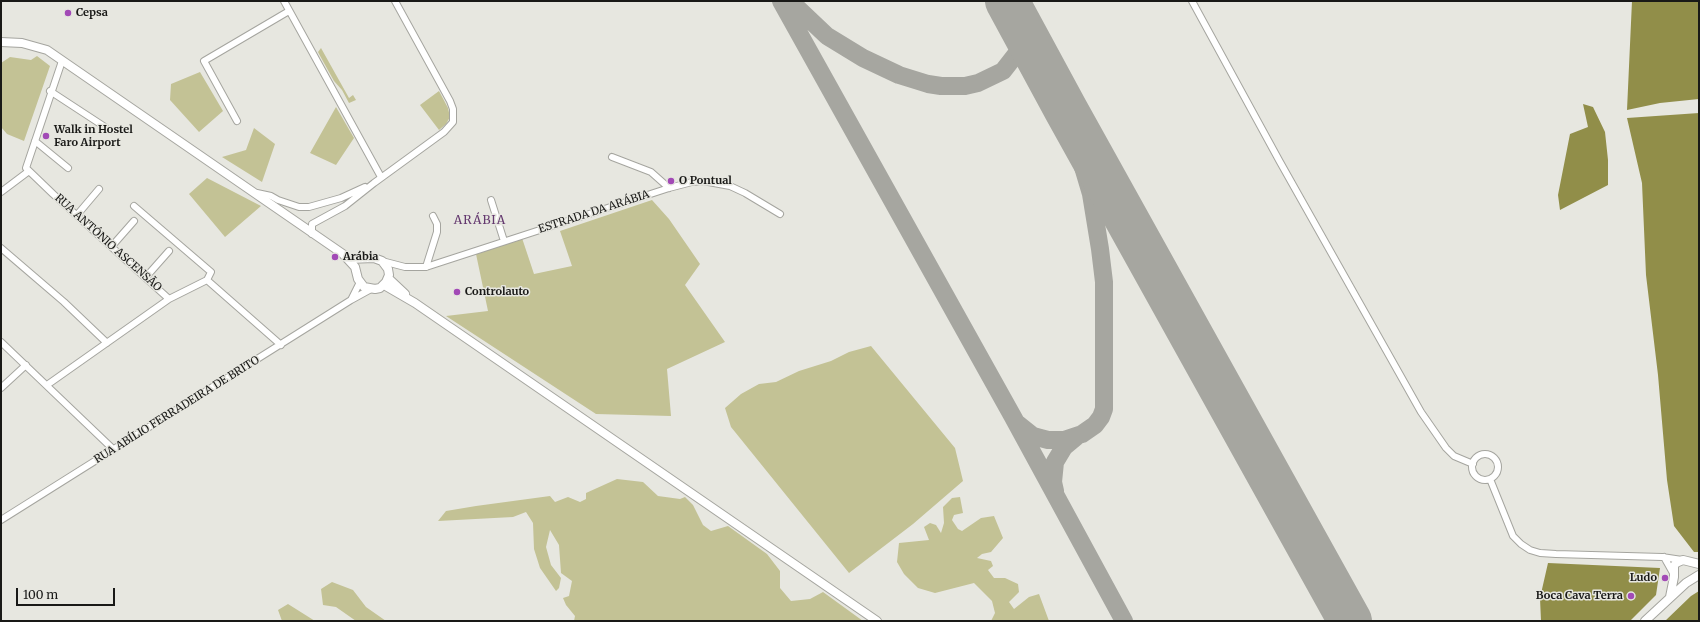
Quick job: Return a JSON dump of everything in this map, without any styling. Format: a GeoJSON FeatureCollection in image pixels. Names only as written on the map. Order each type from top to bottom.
{"type":"FeatureCollection","features":[{"type":"Feature","properties":{"kind":"street"},"geometry":{"type":"LineString","coordinates":[[284,1],[382,177]]}},
{"type":"Feature","properties":{"kind":"street"},"geometry":{"type":"LineString","coordinates":[[312,234],[312,224],[345,206],[444,132],[453,122],[453,109],[443,88],[395,1]]}},
{"type":"Feature","properties":{"kind":"street"},"geometry":{"type":"LineString","coordinates":[[1192,1],[1280,162],[1421,412],[1446,448],[1454,456],[1473,464]]}},
{"type":"Feature","properties":{"kind":"street"},"geometry":{"type":"LineString","coordinates":[[237,121],[204,61],[289,11]]}},
{"type":"Feature","properties":{"kind":"street"},"geometry":{"type":"LineString","coordinates":[[1,39],[10,42]]}},
{"type":"Feature","properties":{"kind":"street"},"geometry":{"type":"LineString","coordinates":[[1,42],[22,43],[42,48],[62,61],[348,259],[355,267],[358,279],[364,287],[371,290],[380,288],[384,285],[388,276],[388,269],[382,261]]}},
{"type":"Feature","properties":{"kind":"street"},"geometry":{"type":"LineString","coordinates":[[1,192],[29,171],[26,168],[50,91],[62,61]]}},
{"type":"Feature","properties":{"kind":"street"},"geometry":{"type":"LineString","coordinates":[[50,91],[105,127]]}},
{"type":"Feature","properties":{"kind":"street"},"geometry":{"type":"LineString","coordinates":[[35,141],[68,168]]}},
{"type":"Feature","properties":{"kind":"street"},"geometry":{"type":"LineString","coordinates":[[612,157],[651,172],[669,188]]}},
{"type":"Feature","properties":{"kind":"street","name":"RUA ANTÓNIO ASCENSÃO"},"geometry":{"type":"LineString","coordinates":[[29,171],[170,299],[207,280]]}},
{"type":"Feature","properties":{"kind":"street","name":"ESTRADA DA ARÁBIA"},"geometry":{"type":"LineString","coordinates":[[405,267],[426,267],[669,188],[704,181],[730,186],[745,193],[780,214]]}},
{"type":"Feature","properties":{"kind":"street"},"geometry":{"type":"LineString","coordinates":[[253,192],[271,196],[298,207],[309,207],[340,198],[374,183]]}},
{"type":"Feature","properties":{"kind":"street"},"geometry":{"type":"LineString","coordinates":[[77,215],[99,189]]}},
{"type":"Feature","properties":{"kind":"street"},"geometry":{"type":"LineString","coordinates":[[491,200],[504,242]]}},
{"type":"Feature","properties":{"kind":"street"},"geometry":{"type":"LineString","coordinates":[[134,206],[211,272],[207,280],[281,345]]}},
{"type":"Feature","properties":{"kind":"street"},"geometry":{"type":"LineString","coordinates":[[426,267],[437,232],[437,224],[433,216]]}},
{"type":"Feature","properties":{"kind":"street"},"geometry":{"type":"LineString","coordinates":[[112,246],[134,221]]}},
{"type":"Feature","properties":{"kind":"street"},"geometry":{"type":"LineString","coordinates":[[1,248],[64,302],[107,344]]}},
{"type":"Feature","properties":{"kind":"street"},"geometry":{"type":"LineString","coordinates":[[146,277],[169,251]]}},
{"type":"Feature","properties":{"kind":"street"},"geometry":{"type":"LineString","coordinates":[[348,259],[374,258],[405,267]]}},
{"type":"Feature","properties":{"kind":"street"},"geometry":{"type":"LineString","coordinates":[[351,300],[358,279],[358,268],[366,259]]}},
{"type":"Feature","properties":{"kind":"street"},"geometry":{"type":"LineString","coordinates":[[388,276],[405,267]]}},
{"type":"Feature","properties":{"kind":"street"},"geometry":{"type":"LineString","coordinates":[[388,276],[415,303]]}},
{"type":"Feature","properties":{"kind":"street"},"geometry":{"type":"LineString","coordinates":[[384,285],[415,303],[877,621]]}},
{"type":"Feature","properties":{"kind":"street","name":"RUA ABÍLIO FERRADEIRA DE BRITO"},"geometry":{"type":"LineString","coordinates":[[1,520],[351,300],[371,290]]}},
{"type":"Feature","properties":{"kind":"street"},"geometry":{"type":"LineString","coordinates":[[47,385],[170,299]]}},
{"type":"Feature","properties":{"kind":"street"},"geometry":{"type":"LineString","coordinates":[[1,342],[114,450]]}},
{"type":"Feature","properties":{"kind":"street"},"geometry":{"type":"LineString","coordinates":[[1,388],[26,365]]}},
{"type":"Feature","properties":{"kind":"street"},"geometry":{"type":"LineString","coordinates":[[1483,454],[1488,455],[1497,462],[1497,470],[1490,479],[1482,479],[1476,475],[1472,468],[1473,464],[1476,458],[1483,454]]}},
{"type":"Feature","properties":{"kind":"street"},"geometry":{"type":"LineString","coordinates":[[1490,479],[1513,536],[1530,550],[1540,553],[1556,554],[1664,557],[1699,564]]}},
{"type":"Feature","properties":{"kind":"street"},"geometry":{"type":"LineString","coordinates":[[1664,557],[1679,581],[1686,583]]}},
{"type":"Feature","properties":{"kind":"street"},"geometry":{"type":"LineString","coordinates":[[1645,621],[1686,583],[1696,577],[1695,567],[1687,561],[1676,563],[1670,597]]}},
{"type":"Feature","properties":{"kind":"shaded area"},"geometry":{"type":"Polygon","coordinates":[[[1632,1],[1699,1],[1699,99],[1660,103],[1627,110],[1632,1]]]}},
{"type":"Feature","properties":{"kind":"shaded area"},"geometry":{"type":"Polygon","coordinates":[[[321,48],[349,98],[353,95],[356,100],[349,103],[342,90],[334,81],[318,52],[321,48]]]}},
{"type":"Feature","properties":{"kind":"shaded area"},"geometry":{"type":"Polygon","coordinates":[[[37,56],[50,66],[24,141],[7,134],[1,127],[1,63],[10,57],[31,60],[37,56]]]}},
{"type":"Feature","properties":{"kind":"shaded area"},"geometry":{"type":"Polygon","coordinates":[[[200,72],[223,111],[199,132],[170,100],[171,84],[200,72]]]}},
{"type":"Feature","properties":{"kind":"shaded area"},"geometry":{"type":"Polygon","coordinates":[[[439,91],[448,108],[450,117],[446,124],[439,130],[420,105],[439,91]]]}},
{"type":"Feature","properties":{"kind":"shaded area"},"geometry":{"type":"Polygon","coordinates":[[[1583,104],[1593,107],[1605,132],[1608,160],[1608,185],[1560,210],[1558,195],[1570,134],[1588,127],[1583,104]]]}},
{"type":"Feature","properties":{"kind":"shaded area"},"geometry":{"type":"Polygon","coordinates":[[[336,107],[354,138],[336,165],[310,153],[336,107]]]}},
{"type":"Feature","properties":{"kind":"shaded area"},"geometry":{"type":"Polygon","coordinates":[[[1699,113],[1699,552],[1694,552],[1674,526],[1667,480],[1658,375],[1646,275],[1642,183],[1627,118],[1699,113]]]}},
{"type":"Feature","properties":{"kind":"shaded area"},"geometry":{"type":"Polygon","coordinates":[[[254,128],[275,144],[262,182],[222,157],[246,150],[254,128]]]}},
{"type":"Feature","properties":{"kind":"shaded area"},"geometry":{"type":"Polygon","coordinates":[[[207,178],[261,206],[225,237],[189,194],[207,178]]]}},
{"type":"Feature","properties":{"kind":"shaded area"},"geometry":{"type":"Polygon","coordinates":[[[652,200],[669,219],[700,264],[685,285],[725,342],[667,369],[671,416],[596,414],[446,316],[488,311],[476,254],[522,238],[534,274],[572,266],[560,231],[652,200]]]}},
{"type":"Feature","properties":{"kind":"shaded area"},"geometry":{"type":"Polygon","coordinates":[[[871,346],[955,448],[963,481],[913,524],[849,573],[731,427],[725,408],[741,394],[759,384],[776,382],[799,371],[831,361],[849,352],[871,346]]]}},
{"type":"Feature","properties":{"kind":"shaded area"},"geometry":{"type":"Polygon","coordinates":[[[617,479],[643,482],[658,496],[680,499],[685,497],[693,505],[703,525],[711,531],[728,526],[767,554],[780,571],[780,588],[791,601],[810,599],[823,592],[863,621],[574,621],[575,616],[566,605],[563,598],[569,596],[572,581],[561,573],[559,545],[550,530],[546,547],[551,565],[561,578],[559,588],[556,591],[540,568],[534,549],[533,523],[526,512],[513,517],[438,521],[446,511],[550,496],[555,502],[568,497],[580,502],[586,499],[586,493],[617,479]]]}},
{"type":"Feature","properties":{"kind":"shaded area"},"geometry":{"type":"Polygon","coordinates":[[[960,497],[963,513],[954,515],[952,520],[958,529],[962,531],[981,518],[994,516],[1003,538],[991,552],[982,554],[977,558],[991,561],[993,566],[988,570],[994,578],[1005,578],[1018,584],[1019,592],[1009,602],[1014,609],[1029,597],[1039,594],[1049,621],[991,621],[995,613],[992,601],[974,583],[935,593],[918,588],[904,574],[897,562],[899,543],[929,540],[924,527],[930,523],[936,525],[941,533],[944,523],[943,507],[952,498],[960,497]]]}},
{"type":"Feature","properties":{"kind":"shaded area"},"geometry":{"type":"Polygon","coordinates":[[[1548,563],[1660,568],[1656,595],[1630,621],[1541,621],[1540,598],[1548,563]]]}},
{"type":"Feature","properties":{"kind":"shaded area"},"geometry":{"type":"Polygon","coordinates":[[[332,582],[353,590],[366,607],[386,621],[356,621],[336,607],[323,605],[321,589],[332,582]]]}},
{"type":"Feature","properties":{"kind":"shaded area"},"geometry":{"type":"Polygon","coordinates":[[[1699,591],[1699,621],[1665,621],[1691,596],[1699,591]]]}},
{"type":"Feature","properties":{"kind":"shaded area"},"geometry":{"type":"Polygon","coordinates":[[[288,604],[315,621],[282,621],[278,610],[288,604]]]}},
{"type":"Feature","properties":{"kind":"taxiway"},"geometry":{"type":"LineString","coordinates":[[781,1],[1013,417],[1124,621]]}},
{"type":"Feature","properties":{"kind":"taxiway"},"geometry":{"type":"LineString","coordinates":[[790,1],[827,36],[863,58],[899,75],[928,84],[941,86],[965,86],[978,83],[1003,71],[1017,53],[1020,42],[1017,19]]}},
{"type":"Feature","properties":{"kind":"taxiway"},"geometry":{"type":"LineString","coordinates":[[1018,424],[1033,436],[1048,440],[1064,440],[1082,434],[1095,425],[1101,417],[1104,409],[1104,282],[1100,249],[1091,194],[1066,110]]}},
{"type":"Feature","properties":{"kind":"taxiway"},"geometry":{"type":"LineString","coordinates":[[1055,491],[1053,482],[1055,462],[1064,447],[1076,437]]}},
{"type":"Feature","properties":{"kind":"taxiway"},"geometry":{"type":"LineString","coordinates":[[1339,601],[1341,614],[1339,621]]}},
{"type":"Feature","properties":{"kind":"runway"},"geometry":{"type":"LineString","coordinates":[[1007,1],[1350,621]]}},
{"type":"Feature","properties":{"kind":"place","name":"Cepsa"},"geometry":{"type":"Point","coordinates":[68,13]}},
{"type":"Feature","properties":{"kind":"place","name":"Walk in Hostel Faro Airport"},"geometry":{"type":"Point","coordinates":[46,136]}},
{"type":"Feature","properties":{"kind":"place","name":"O Pontual"},"geometry":{"type":"Point","coordinates":[671,181]}},
{"type":"Feature","properties":{"kind":"place","name":"Arábia"},"geometry":{"type":"Point","coordinates":[335,257]}},
{"type":"Feature","properties":{"kind":"place","name":"Controlauto"},"geometry":{"type":"Point","coordinates":[457,292]}},
{"type":"Feature","properties":{"kind":"place","name":"Ludo"},"geometry":{"type":"Point","coordinates":[1665,578]}},
{"type":"Feature","properties":{"kind":"place","name":"Boca Cava Terra"},"geometry":{"type":"Point","coordinates":[1631,596]}},
{"type":"Feature","properties":{"kind":"district","name":"ARÁBIA"},"geometry":{"type":"Point","coordinates":[480,221]}}]}
